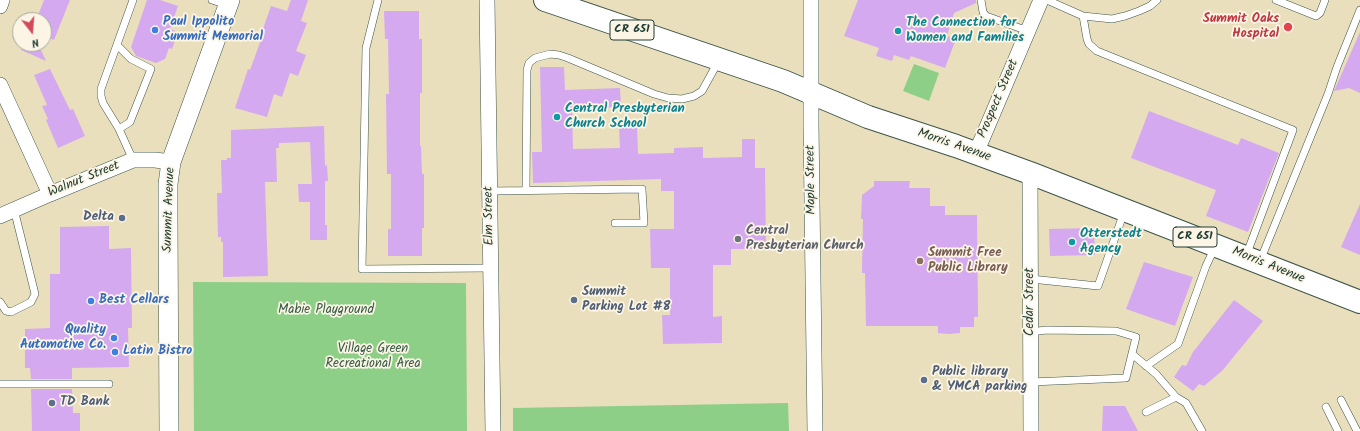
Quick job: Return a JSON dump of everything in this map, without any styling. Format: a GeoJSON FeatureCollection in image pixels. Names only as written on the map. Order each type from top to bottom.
{"type":"FeatureCollection","features":[{"type":"Feature","properties":{"kind":"main road","name":"Morris Avenue"},"geometry":{"type":"LineString","coordinates":[[545,0],[783,81],[868,117],[976,153],[1360,302]]}},
{"type":"Feature","properties":{"kind":"street"},"geometry":{"type":"LineString","coordinates":[[0,6],[2,0]]}},
{"type":"Feature","properties":{"kind":"street","name":"Elm Street"},"geometry":{"type":"LineString","coordinates":[[487,0],[493,431]]}},
{"type":"Feature","properties":{"kind":"street","name":"Maple Street"},"geometry":{"type":"LineString","coordinates":[[811,0],[815,431]]}},
{"type":"Feature","properties":{"kind":"street","name":"Prospect Street"},"geometry":{"type":"LineString","coordinates":[[976,153],[1041,0]]}},
{"type":"Feature","properties":{"kind":"street","name":"Summit Avenue"},"geometry":{"type":"LineString","coordinates":[[169,431],[168,184],[171,162],[223,2]]}},
{"type":"Feature","properties":{"kind":"street"},"geometry":{"type":"LineString","coordinates":[[0,85],[50,194]]}},
{"type":"Feature","properties":{"kind":"street","name":"Walnut Street"},"geometry":{"type":"LineString","coordinates":[[0,216],[133,160],[171,162]]}},
{"type":"Feature","properties":{"kind":"street","name":"Cedar Street"},"geometry":{"type":"LineString","coordinates":[[1030,174],[1031,431]]}},
{"type":"Feature","properties":{"kind":"lane"},"geometry":{"type":"LineString","coordinates":[[133,0],[101,89],[103,103],[119,129],[133,160]]}},
{"type":"Feature","properties":{"kind":"lane"},"geometry":{"type":"LineString","coordinates":[[378,0],[366,48],[362,269],[491,268]]}},
{"type":"Feature","properties":{"kind":"lane"},"geometry":{"type":"LineString","coordinates":[[981,0],[983,12],[986,16],[1028,31]]}},
{"type":"Feature","properties":{"kind":"lane"},"geometry":{"type":"LineString","coordinates":[[1047,0],[1083,16],[1112,19],[1139,11],[1150,6],[1157,0]]}},
{"type":"Feature","properties":{"kind":"lane"},"geometry":{"type":"LineString","coordinates":[[1276,0],[1316,16],[1320,13],[1325,0]]}},
{"type":"Feature","properties":{"kind":"lane"},"geometry":{"type":"LineString","coordinates":[[1253,260],[1328,94],[1336,66],[1360,10]]}},
{"type":"Feature","properties":{"kind":"lane"},"geometry":{"type":"LineString","coordinates":[[1083,16],[1086,39],[1097,51],[1293,130],[1253,260]]}},
{"type":"Feature","properties":{"kind":"lane"},"geometry":{"type":"LineString","coordinates":[[117,45],[131,59],[150,69],[130,122],[119,129]]}},
{"type":"Feature","properties":{"kind":"lane"},"geometry":{"type":"LineString","coordinates":[[526,190],[527,70],[535,58],[543,55],[559,55],[654,94],[668,98],[682,99],[694,96],[702,91],[720,59]]}},
{"type":"Feature","properties":{"kind":"lane"},"geometry":{"type":"LineString","coordinates":[[490,191],[642,189],[644,223],[615,224]]}},
{"type":"Feature","properties":{"kind":"lane"},"geometry":{"type":"LineString","coordinates":[[0,302],[6,311],[10,312],[31,302],[35,294],[14,209]]}},
{"type":"Feature","properties":{"kind":"lane"},"geometry":{"type":"LineString","coordinates":[[1031,279],[1098,286],[1125,210]]}},
{"type":"Feature","properties":{"kind":"lane"},"geometry":{"type":"LineString","coordinates":[[1146,366],[1178,344],[1206,266],[1216,245]]}},
{"type":"Feature","properties":{"kind":"lane"},"geometry":{"type":"LineString","coordinates":[[1031,332],[1046,330],[1116,331],[1136,337],[1126,378],[1031,382]]}},
{"type":"Feature","properties":{"kind":"lane"},"geometry":{"type":"LineString","coordinates":[[1132,354],[1156,374],[1176,397],[1186,403],[1202,431]]}},
{"type":"Feature","properties":{"kind":"lane"},"geometry":{"type":"LineString","coordinates":[[0,384],[109,384]]}},
{"type":"Feature","properties":{"kind":"lane"},"geometry":{"type":"LineString","coordinates":[[1146,412],[1176,397]]}},
{"type":"Feature","properties":{"kind":"lane"},"geometry":{"type":"LineString","coordinates":[[1340,400],[1357,431]]}},
{"type":"Feature","properties":{"kind":"lane"},"geometry":{"type":"LineString","coordinates":[[1326,407],[1338,431]]}},
{"type":"Feature","properties":{"kind":"green space"},"geometry":{"type":"Polygon","coordinates":[[[914,64],[939,73],[929,101],[903,91],[914,64]]]}},
{"type":"Feature","properties":{"kind":"green space","name":"Village Green Recreational Area"},"geometry":{"type":"Polygon","coordinates":[[[193,282],[466,283],[467,431],[194,431],[193,282]]]}},
{"type":"Feature","properties":{"kind":"green space"},"geometry":{"type":"Polygon","coordinates":[[[788,403],[789,431],[513,431],[513,408],[788,403]]]}},
{"type":"Feature","properties":{"kind":"building"},"geometry":{"type":"Polygon","coordinates":[[[44,0],[70,0],[54,40],[52,39],[52,12],[39,12],[44,0]]]}},
{"type":"Feature","properties":{"kind":"building","name":"Paul Ippolito Summit Memorial"},"geometry":{"type":"Polygon","coordinates":[[[147,0],[160,0],[178,6],[170,29],[178,32],[172,49],[169,48],[165,59],[156,63],[136,56],[131,47],[147,0]]]}},
{"type":"Feature","properties":{"kind":"building"},"geometry":{"type":"Polygon","coordinates":[[[291,0],[308,0],[301,21],[307,23],[296,51],[306,55],[298,76],[290,73],[282,97],[274,94],[267,117],[235,108],[248,69],[250,70],[265,29],[263,29],[271,6],[287,11],[291,0]]]}},
{"type":"Feature","properties":{"kind":"building","name":"The Connection for Women and Families"},"geometry":{"type":"Polygon","coordinates":[[[858,0],[976,0],[976,3],[954,13],[947,36],[956,39],[945,68],[911,56],[909,60],[894,55],[892,61],[876,56],[879,48],[844,36],[858,0]]]}},
{"type":"Feature","properties":{"kind":"building"},"geometry":{"type":"Polygon","coordinates":[[[384,11],[419,11],[419,39],[422,39],[420,146],[422,174],[424,174],[424,228],[422,228],[422,256],[388,256],[388,229],[391,229],[391,174],[387,174],[386,94],[389,94],[388,39],[385,39],[384,11]]]}},
{"type":"Feature","properties":{"kind":"building"},"geometry":{"type":"Polygon","coordinates":[[[1360,32],[1360,93],[1349,88],[1334,91],[1360,32]]]}},
{"type":"Feature","properties":{"kind":"building"},"geometry":{"type":"Polygon","coordinates":[[[26,52],[42,52],[46,61],[26,52]]]}},
{"type":"Feature","properties":{"kind":"building"},"geometry":{"type":"Polygon","coordinates":[[[540,67],[564,67],[565,90],[620,88],[621,107],[572,108],[573,149],[620,148],[619,126],[637,125],[638,154],[674,153],[674,148],[703,147],[703,158],[742,157],[742,139],[755,139],[755,168],[765,168],[766,249],[731,249],[731,265],[713,265],[713,317],[722,316],[722,343],[663,344],[662,315],[670,315],[670,268],[651,268],[650,229],[674,229],[674,191],[661,191],[661,179],[533,183],[532,152],[542,152],[540,67]]]}},
{"type":"Feature","properties":{"kind":"building"},"geometry":{"type":"Polygon","coordinates":[[[50,69],[70,110],[73,109],[85,136],[58,148],[46,120],[48,119],[42,106],[47,105],[34,75],[50,69]]]}},
{"type":"Feature","properties":{"kind":"building"},"geometry":{"type":"Polygon","coordinates":[[[1149,111],[1238,145],[1241,138],[1279,153],[1248,232],[1206,216],[1216,190],[1131,158],[1149,111]]]}},
{"type":"Feature","properties":{"kind":"building"},"geometry":{"type":"Polygon","coordinates":[[[324,126],[325,166],[327,165],[328,181],[325,181],[325,225],[327,225],[327,240],[310,240],[310,202],[299,202],[298,184],[312,184],[310,142],[279,143],[279,148],[276,148],[277,182],[265,182],[268,276],[223,277],[223,242],[221,242],[221,237],[218,237],[217,193],[222,193],[221,160],[231,158],[231,130],[324,126]]]}},
{"type":"Feature","properties":{"kind":"building","name":"Summit Free Public Library"},"geometry":{"type":"Polygon","coordinates":[[[874,181],[910,181],[909,188],[930,188],[930,206],[945,206],[945,215],[977,215],[978,317],[974,317],[974,327],[960,327],[960,333],[949,334],[938,333],[938,326],[866,326],[865,273],[862,273],[862,195],[874,186],[874,181]]]}},
{"type":"Feature","properties":{"kind":"building"},"geometry":{"type":"Polygon","coordinates":[[[1360,204],[1360,255],[1341,247],[1360,204]]]}},
{"type":"Feature","properties":{"kind":"building"},"geometry":{"type":"Polygon","coordinates":[[[109,226],[109,249],[131,248],[132,328],[128,328],[129,367],[72,368],[72,379],[31,379],[30,368],[25,368],[25,329],[50,328],[50,274],[60,274],[60,227],[109,226]]]}},
{"type":"Feature","properties":{"kind":"building","name":"Otterstedt Agency"},"geometry":{"type":"Polygon","coordinates":[[[1094,228],[1095,255],[1050,256],[1049,229],[1094,228]]]}},
{"type":"Feature","properties":{"kind":"building"},"geometry":{"type":"Polygon","coordinates":[[[1144,262],[1193,277],[1175,326],[1126,309],[1144,262]]]}},
{"type":"Feature","properties":{"kind":"building"},"geometry":{"type":"Polygon","coordinates":[[[1234,300],[1263,321],[1222,371],[1204,386],[1199,384],[1193,391],[1174,377],[1182,365],[1186,366],[1193,352],[1234,300]]]}},
{"type":"Feature","properties":{"kind":"building","name":"TD Bank"},"geometry":{"type":"Polygon","coordinates":[[[31,389],[72,389],[73,413],[80,413],[80,431],[32,431],[31,389]]]}},
{"type":"Feature","properties":{"kind":"building"},"geometry":{"type":"Polygon","coordinates":[[[1103,406],[1125,406],[1138,431],[1102,431],[1103,406]]]}},
{"type":"Feature","properties":{"kind":"place","name":"Summit Oaks Hospital"},"geometry":{"type":"Point","coordinates":[1288,27]}},
{"type":"Feature","properties":{"kind":"place","name":"Paul Ippolito Summit Memorial"},"geometry":{"type":"Point","coordinates":[155,30]}},
{"type":"Feature","properties":{"kind":"place","name":"The Connection for Women and Families"},"geometry":{"type":"Point","coordinates":[898,31]}},
{"type":"Feature","properties":{"kind":"place","name":"Central Presbyterian Church School"},"geometry":{"type":"Point","coordinates":[557,117]}},
{"type":"Feature","properties":{"kind":"place","name":"Delta"},"geometry":{"type":"Point","coordinates":[122,218]}},
{"type":"Feature","properties":{"kind":"place","name":"Central Presbyterian Church"},"geometry":{"type":"Point","coordinates":[738,239]}},
{"type":"Feature","properties":{"kind":"place","name":"Otterstedt Agency"},"geometry":{"type":"Point","coordinates":[1072,242]}},
{"type":"Feature","properties":{"kind":"place","name":"Summit Free Public Library"},"geometry":{"type":"Point","coordinates":[920,261]}},
{"type":"Feature","properties":{"kind":"place","name":"Summit Parking Lot #8"},"geometry":{"type":"Point","coordinates":[574,300]}},
{"type":"Feature","properties":{"kind":"place","name":"Best Cellars"},"geometry":{"type":"Point","coordinates":[91,301]}},
{"type":"Feature","properties":{"kind":"place","name":"Quality Automotive Co."},"geometry":{"type":"Point","coordinates":[114,338]}},
{"type":"Feature","properties":{"kind":"place","name":"Latin Bistro"},"geometry":{"type":"Point","coordinates":[115,352]}},
{"type":"Feature","properties":{"kind":"place","name":"Public library & YMCA parking"},"geometry":{"type":"Point","coordinates":[924,380]}},
{"type":"Feature","properties":{"kind":"place","name":"TD Bank"},"geometry":{"type":"Point","coordinates":[52,403]}},
{"type":"Feature","properties":{"kind":"park label","name":"Mabie Playground"},"geometry":{"type":"Point","coordinates":[326,311]}}]}
